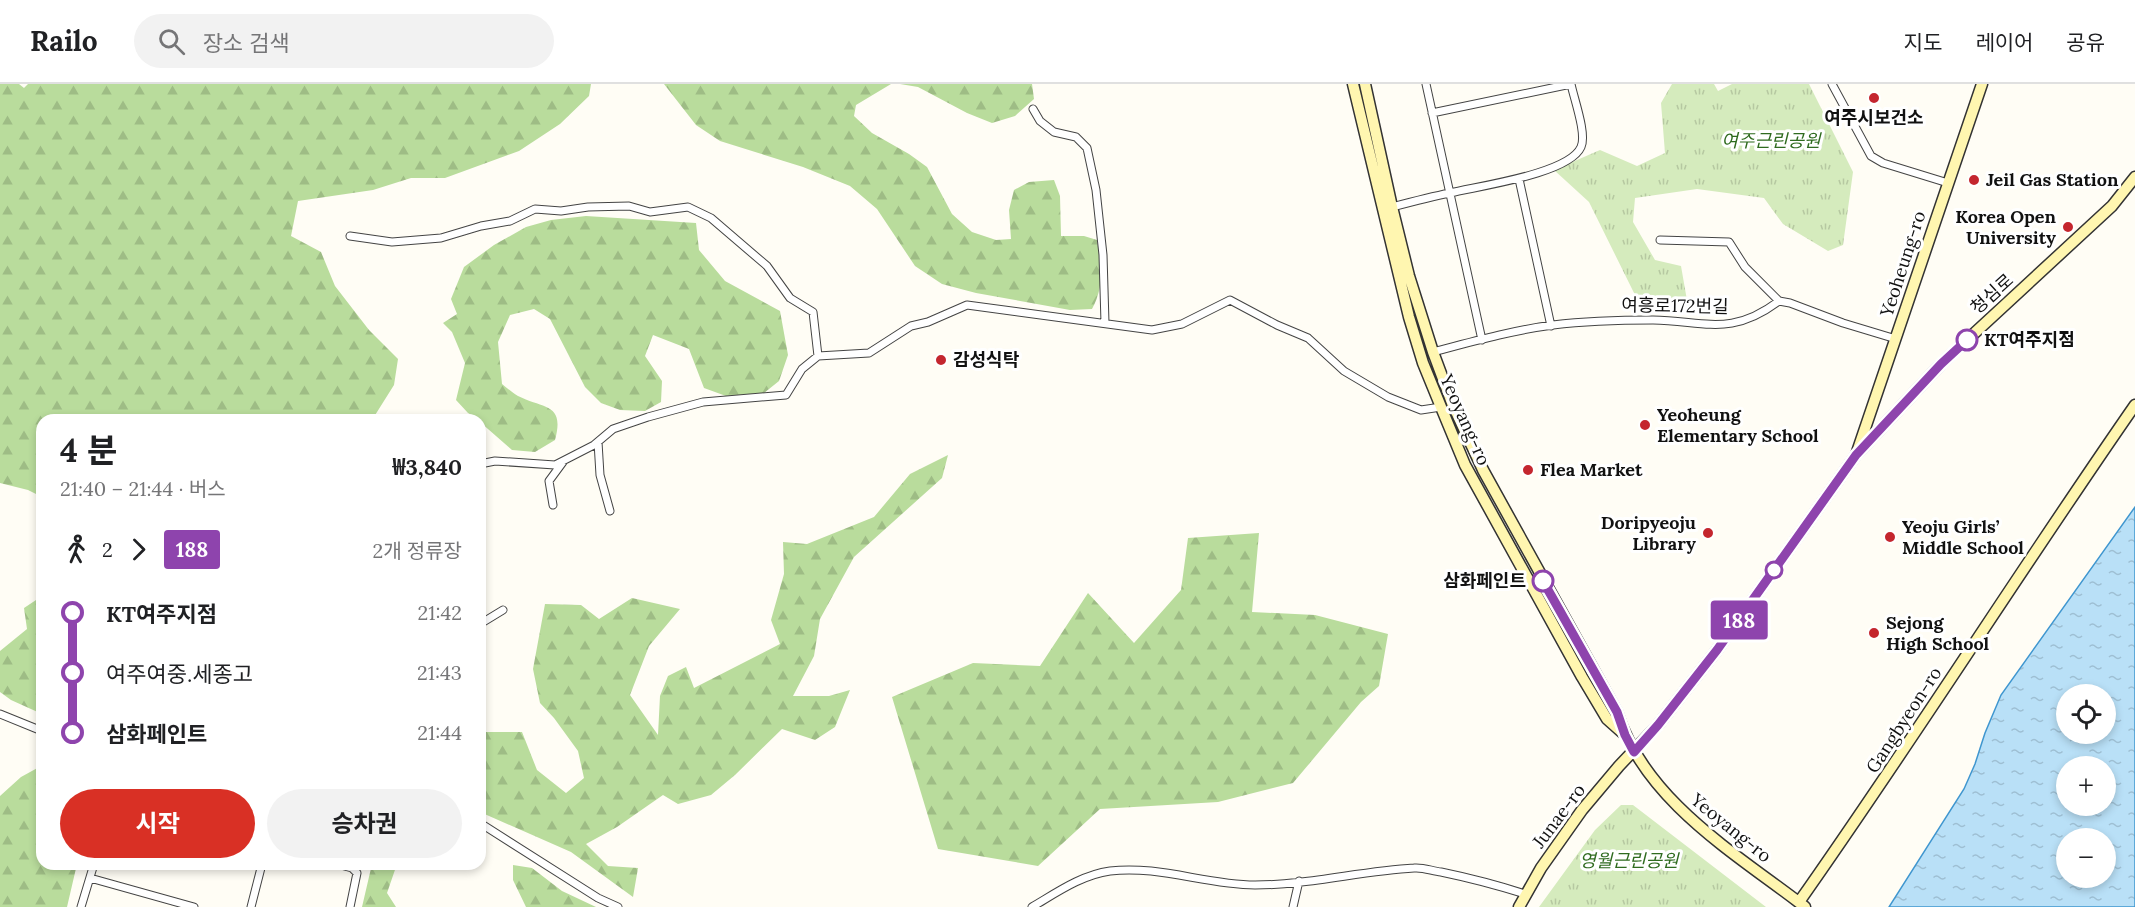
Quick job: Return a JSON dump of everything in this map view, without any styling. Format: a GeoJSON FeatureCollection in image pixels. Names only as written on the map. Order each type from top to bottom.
{"type":"FeatureCollection","features":[{"type":"Feature","properties":{"kind":"street","name":"Yeoyang-ro"},"geometry":{"type":"LineString","coordinates":[[1353,84],[1409,317],[1423,363],[1465,465],[1582,677],[1607,719],[1625,735]]}},
{"type":"Feature","properties":{"kind":"street","name":"Yeoyang-ro"},"geometry":{"type":"LineString","coordinates":[[1365,84],[1409,276],[1452,403],[1483,470],[1617,712],[1634,752],[1673,802],[1802,905]]}},
{"type":"Feature","properties":{"kind":"street"},"geometry":{"type":"LineString","coordinates":[[1426,84],[1482,340]]}},
{"type":"Feature","properties":{"kind":"street"},"geometry":{"type":"LineString","coordinates":[[1392,207],[1519,179],[1562,163],[1578,152],[1583,142],[1571,84],[1432,113]]}},
{"type":"Feature","properties":{"kind":"street"},"geometry":{"type":"LineString","coordinates":[[1832,84],[1870,156],[1883,163],[1948,183]]}},
{"type":"Feature","properties":{"kind":"street","name":"Yeoheung-ro"},"geometry":{"type":"LineString","coordinates":[[1856,455],[1982,84]]}},
{"type":"Feature","properties":{"kind":"street"},"geometry":{"type":"LineString","coordinates":[[1033,110],[1040,121],[1054,132],[1076,137],[1087,148],[1096,190],[1103,255],[1105,323]]}},
{"type":"Feature","properties":{"kind":"street","name":"청심로"},"geometry":{"type":"LineString","coordinates":[[1634,752],[1717,650],[1856,455],[1941,364],[2112,206],[2135,177]]}},
{"type":"Feature","properties":{"kind":"street"},"geometry":{"type":"LineString","coordinates":[[1519,179],[1551,326]]}},
{"type":"Feature","properties":{"kind":"street"},"geometry":{"type":"LineString","coordinates":[[351,236],[392,242],[441,238],[481,226],[510,221],[535,209],[561,211],[588,207],[629,206],[650,212],[688,207],[711,219],[767,266],[790,298],[813,312],[818,356]]}},
{"type":"Feature","properties":{"kind":"street"},"geometry":{"type":"LineString","coordinates":[[1660,240],[1729,242],[1745,267],[1779,301],[1896,339]]}},
{"type":"Feature","properties":{"kind":"street"},"geometry":{"type":"LineString","coordinates":[[486,463],[495,461],[555,465],[598,442],[613,429],[703,402],[786,394],[802,369],[818,356],[869,353],[911,327],[967,305],[1152,330],[1182,324],[1230,300],[1277,325],[1308,338],[1344,371],[1388,397],[1421,410],[1452,403]]}},
{"type":"Feature","properties":{"kind":"street","name":"여흥로172번길"},"geometry":{"type":"LineString","coordinates":[[1433,351],[1551,326],[1625,320],[1733,324],[1749,320],[1779,301]]}},
{"type":"Feature","properties":{"kind":"street","name":"Gangbyeon-ro"},"geometry":{"type":"LineString","coordinates":[[1802,905],[2053,522],[2135,405]]}},
{"type":"Feature","properties":{"kind":"street"},"geometry":{"type":"LineString","coordinates":[[598,442],[600,475],[610,511]]}},
{"type":"Feature","properties":{"kind":"street"},"geometry":{"type":"LineString","coordinates":[[553,505],[549,481],[564,460]]}},
{"type":"Feature","properties":{"kind":"street"},"geometry":{"type":"LineString","coordinates":[[486,620],[503,610]]}},
{"type":"Feature","properties":{"kind":"street"},"geometry":{"type":"LineString","coordinates":[[0,714],[36,729]]}},
{"type":"Feature","properties":{"kind":"street","name":"Junae-ro"},"geometry":{"type":"LineString","coordinates":[[1519,907],[1524,894],[1582,810],[1619,766],[1634,752]]}},
{"type":"Feature","properties":{"kind":"street"},"geometry":{"type":"LineString","coordinates":[[486,827],[598,898],[618,907]]}},
{"type":"Feature","properties":{"kind":"street"},"geometry":{"type":"LineString","coordinates":[[1032,907],[1045,904],[1078,881],[1110,871],[1146,870],[1255,885],[1416,868],[1483,880],[1524,894]]}},
{"type":"Feature","properties":{"kind":"street"},"geometry":{"type":"LineString","coordinates":[[81,907],[92,870]]}},
{"type":"Feature","properties":{"kind":"street"},"geometry":{"type":"LineString","coordinates":[[251,907],[260,870]]}},
{"type":"Feature","properties":{"kind":"street"},"geometry":{"type":"LineString","coordinates":[[350,907],[357,873],[354,870]]}},
{"type":"Feature","properties":{"kind":"street"},"geometry":{"type":"LineString","coordinates":[[90,878],[191,907]]}},
{"type":"Feature","properties":{"kind":"street"},"geometry":{"type":"LineString","coordinates":[[1293,907],[1299,881]]}},
{"type":"Feature","properties":{"kind":"green space"},"geometry":{"type":"Polygon","coordinates":[[[0,84],[19,84],[24,88],[28,84],[591,84],[589,96],[560,124],[519,151],[445,178],[411,178],[373,190],[298,201],[291,236],[321,252],[335,286],[369,330],[398,359],[394,385],[376,414],[36,414],[36,494],[0,483],[0,84]]]}},
{"type":"Feature","properties":{"kind":"green space"},"geometry":{"type":"Polygon","coordinates":[[[664,84],[891,84],[856,105],[854,116],[872,133],[927,167],[952,214],[972,232],[996,240],[1011,239],[1009,210],[1014,190],[1029,182],[1054,180],[1060,196],[1061,236],[1084,236],[1097,240],[1101,266],[1100,283],[1092,309],[1070,310],[976,293],[942,284],[915,266],[877,209],[850,186],[803,167],[720,141],[696,125],[664,84]]]}},
{"type":"Feature","properties":{"kind":"green space"},"geometry":{"type":"Polygon","coordinates":[[[900,84],[1032,84],[1034,99],[1015,116],[992,123],[967,113],[918,87],[900,84]]]}},
{"type":"Feature","properties":{"kind":"green space","name":"여주근린공원"},"geometry":{"type":"Polygon","coordinates":[[[1672,84],[1714,84],[1718,91],[1732,84],[1809,84],[1853,172],[1843,245],[1828,251],[1783,224],[1764,198],[1697,189],[1635,198],[1633,222],[1655,260],[1681,266],[1688,306],[1637,299],[1589,202],[1554,170],[1600,150],[1637,166],[1665,153],[1661,103],[1672,84]]]}},
{"type":"Feature","properties":{"kind":"green space"},"geometry":{"type":"Polygon","coordinates":[[[586,216],[696,223],[699,250],[725,281],[780,311],[788,355],[779,381],[764,393],[726,396],[704,388],[689,349],[653,335],[645,356],[662,381],[661,402],[645,411],[620,410],[601,403],[585,387],[550,319],[534,309],[510,315],[498,342],[502,384],[518,396],[550,409],[555,413],[557,419],[555,440],[535,452],[512,450],[486,427],[486,414],[470,414],[456,400],[465,363],[452,332],[443,323],[457,314],[451,299],[464,267],[494,245],[526,227],[551,220],[586,216]]]}},
{"type":"Feature","properties":{"kind":"green space"},"geometry":{"type":"Polygon","coordinates":[[[948,455],[942,478],[854,557],[820,619],[814,656],[793,696],[829,696],[850,690],[835,727],[815,740],[782,729],[711,795],[678,804],[663,795],[617,827],[586,844],[608,866],[638,868],[633,897],[571,852],[486,815],[486,732],[522,732],[537,770],[566,793],[584,778],[578,751],[540,703],[533,669],[545,604],[581,605],[599,619],[632,598],[680,609],[649,646],[630,695],[658,735],[660,696],[668,676],[686,667],[694,688],[780,644],[771,620],[784,574],[783,542],[807,544],[874,517],[910,474],[948,455]]]}},
{"type":"Feature","properties":{"kind":"green space"},"geometry":{"type":"Polygon","coordinates":[[[1259,533],[1252,612],[1315,615],[1388,634],[1379,686],[1361,702],[1293,783],[1218,802],[1100,809],[1038,866],[938,849],[892,697],[973,663],[1040,666],[1088,593],[1134,643],[1181,590],[1188,538],[1259,533]]]}},
{"type":"Feature","properties":{"kind":"green space"},"geometry":{"type":"Polygon","coordinates":[[[36,600],[36,711],[11,700],[0,692],[0,651],[27,629],[24,608],[36,600]]]}},
{"type":"Feature","properties":{"kind":"green space"},"geometry":{"type":"Polygon","coordinates":[[[36,769],[36,870],[76,870],[67,907],[0,907],[0,796],[21,777],[36,769]]]}},
{"type":"Feature","properties":{"kind":"green space","name":"영월근린공원"},"geometry":{"type":"Polygon","coordinates":[[[1621,805],[1633,805],[1766,907],[1539,907],[1595,830],[1621,805]]]}},
{"type":"Feature","properties":{"kind":"green space"},"geometry":{"type":"Polygon","coordinates":[[[513,865],[532,868],[562,891],[596,907],[526,907],[513,880],[513,865]]]}},
{"type":"Feature","properties":{"kind":"green space"},"geometry":{"type":"Polygon","coordinates":[[[371,870],[395,870],[387,893],[396,907],[362,907],[371,870]]]}},
{"type":"Feature","properties":{"kind":"water"},"geometry":{"type":"Polygon","coordinates":[[[2135,507],[2135,907],[1889,907],[1964,789],[2001,695],[2135,507]]]}},
{"type":"Feature","properties":{"kind":"bus line","name":"188"},"geometry":{"type":"LineString","coordinates":[[1543,581],[1617,712],[1634,752],[1717,650],[1856,455],[1941,364],[1967,340]]}},
{"type":"Feature","properties":{"kind":"place","name":"여주시보건소"},"geometry":{"type":"Point","coordinates":[1874,98]}},
{"type":"Feature","properties":{"kind":"place","name":"Jeil Gas Station"},"geometry":{"type":"Point","coordinates":[1974,180]}},
{"type":"Feature","properties":{"kind":"place","name":"Korea Open University"},"geometry":{"type":"Point","coordinates":[2068,227]}},
{"type":"Feature","properties":{"kind":"place","name":"KT여주지점"},"geometry":{"type":"Point","coordinates":[1967,340]}},
{"type":"Feature","properties":{"kind":"place","name":"감성식탁"},"geometry":{"type":"Point","coordinates":[941,360]}},
{"type":"Feature","properties":{"kind":"place","name":"Yeoheung Elementary School"},"geometry":{"type":"Point","coordinates":[1645,425]}},
{"type":"Feature","properties":{"kind":"place","name":"Flea Market"},"geometry":{"type":"Point","coordinates":[1528,470]}},
{"type":"Feature","properties":{"kind":"place","name":"Doripyeoju Library"},"geometry":{"type":"Point","coordinates":[1708,533]}},
{"type":"Feature","properties":{"kind":"place","name":"Yeoju Girls’ Middle School"},"geometry":{"type":"Point","coordinates":[1890,537]}},
{"type":"Feature","properties":{"kind":"place","name":"삼화페인트"},"geometry":{"type":"Point","coordinates":[1543,581]}},
{"type":"Feature","properties":{"kind":"place","name":"Sejong High School"},"geometry":{"type":"Point","coordinates":[1874,633]}}]}
